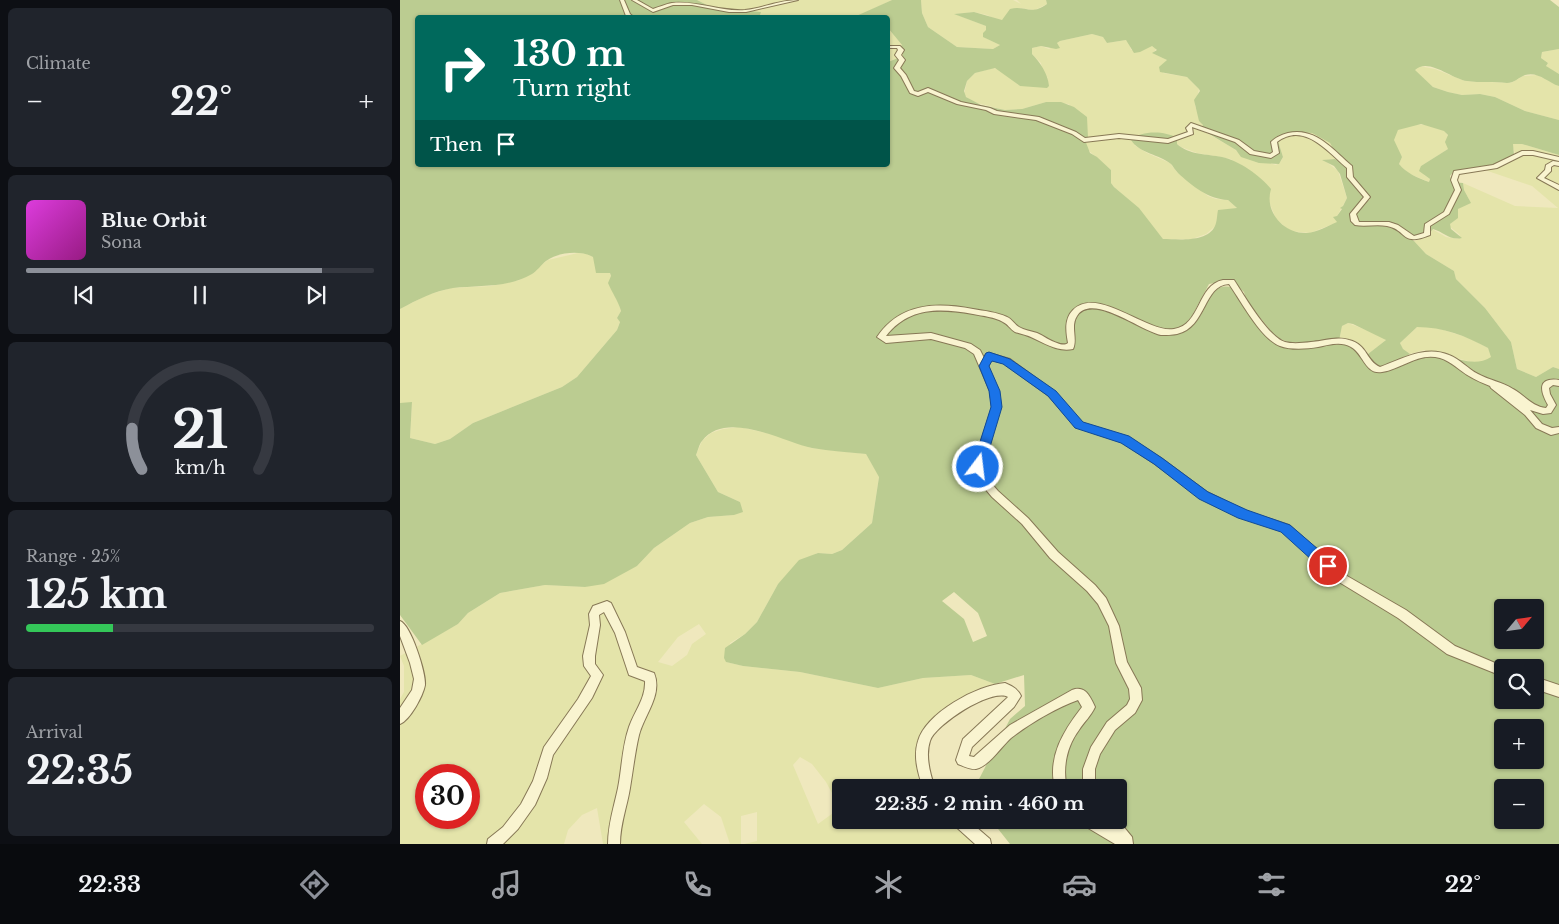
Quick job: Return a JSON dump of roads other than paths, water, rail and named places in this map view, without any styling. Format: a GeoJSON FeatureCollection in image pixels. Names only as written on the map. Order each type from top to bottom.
{"type":"FeatureCollection","features":[{"type":"Feature","properties":{"kind":"street"},"geometry":{"type":"LineString","coordinates":[[622,0],[628,15]]}},
{"type":"Feature","properties":{"kind":"street"},"geometry":{"type":"LineString","coordinates":[[634,0],[653,11],[673,4],[692,4],[729,11],[754,10],[796,0]]}},
{"type":"Feature","properties":{"kind":"street"},"geometry":{"type":"LineString","coordinates":[[890,47],[898,47],[901,50],[898,55],[902,60],[897,68],[912,92],[918,94],[928,90],[959,103],[988,109],[996,113],[1037,118],[1074,133],[1084,140],[1119,136],[1168,141],[1191,133],[1189,128],[1192,125],[1237,141],[1252,153],[1271,156],[1276,153],[1274,142],[1277,139],[1295,134],[1318,138],[1350,167],[1350,177],[1368,197],[1353,214],[1354,221],[1357,224],[1389,224],[1411,239],[1418,239],[1428,234],[1427,225],[1447,213],[1458,190],[1454,180],[1456,172],[1495,167],[1522,153],[1533,153],[1559,159]]}},
{"type":"Feature","properties":{"kind":"street"},"geometry":{"type":"LineString","coordinates":[[1559,164],[1552,163],[1548,166],[1548,171],[1540,178],[1559,188]]}},
{"type":"Feature","properties":{"kind":"street"},"geometry":{"type":"LineString","coordinates":[[1089,779],[1089,769],[1096,751],[1111,726],[1132,709],[1136,700],[1135,688],[1122,663],[1114,626],[1102,601],[1091,588],[1054,555],[1025,521],[995,494],[980,476],[978,467],[996,407],[994,391],[976,352],[968,346],[931,336],[886,340],[881,337],[887,328],[909,312],[946,307],[1006,320],[1017,329],[1032,334],[1053,346],[1064,348],[1070,347],[1072,343],[1069,327],[1072,317],[1080,310],[1093,306],[1171,334],[1191,324],[1214,287],[1220,282],[1231,282],[1268,333],[1283,344],[1316,345],[1347,342],[1364,352],[1368,364],[1374,369],[1380,370],[1415,356],[1431,352],[1446,357],[1474,375],[1489,380],[1514,393],[1540,412],[1548,411],[1552,405],[1546,394],[1545,387],[1552,382],[1559,384]]}},
{"type":"Feature","properties":{"kind":"street"},"geometry":{"type":"LineString","coordinates":[[984,366],[989,356],[1007,361],[1052,394],[1079,425],[1125,439],[1204,495],[1243,514],[1286,528],[1343,579],[1402,614],[1451,650],[1494,667]]}},
{"type":"Feature","properties":{"kind":"street"},"geometry":{"type":"LineString","coordinates":[[1489,380],[1499,392],[1528,413],[1539,426],[1551,432],[1559,430]]}},
{"type":"Feature","properties":{"kind":"street"},"geometry":{"type":"LineString","coordinates":[[493,844],[519,819],[539,782],[543,764],[550,748],[593,687],[597,675],[590,666],[588,656],[596,625],[594,614],[597,609],[607,606],[620,632],[632,671],[650,678],[652,688],[635,726],[616,822],[614,844]]}},
{"type":"Feature","properties":{"kind":"street"},"geometry":{"type":"LineString","coordinates":[[400,626],[420,676],[420,687],[414,700],[400,718]]}},
{"type":"Feature","properties":{"kind":"street"},"geometry":{"type":"LineString","coordinates":[[1544,686],[1559,691]]}},
{"type":"Feature","properties":{"kind":"street"},"geometry":{"type":"LineString","coordinates":[[926,779],[921,766],[925,736],[931,728],[982,694],[1004,689],[1010,691],[1014,696],[1010,703],[967,743],[962,760],[975,763],[988,756],[1005,736],[1027,720],[1040,715],[1076,694],[1081,694],[1089,707],[1067,738],[1058,770],[1058,779]]}},
{"type":"Feature","properties":{"kind":"street"},"geometry":{"type":"LineString","coordinates":[[969,829],[985,844]]}},
{"type":"Feature","properties":{"kind":"street"},"geometry":{"type":"LineString","coordinates":[[1103,829],[1128,844]]}},
{"type":"Feature","properties":{"kind":"street"},"geometry":{"type":"LineString","coordinates":[[1117,829],[1128,844]]}}]}
